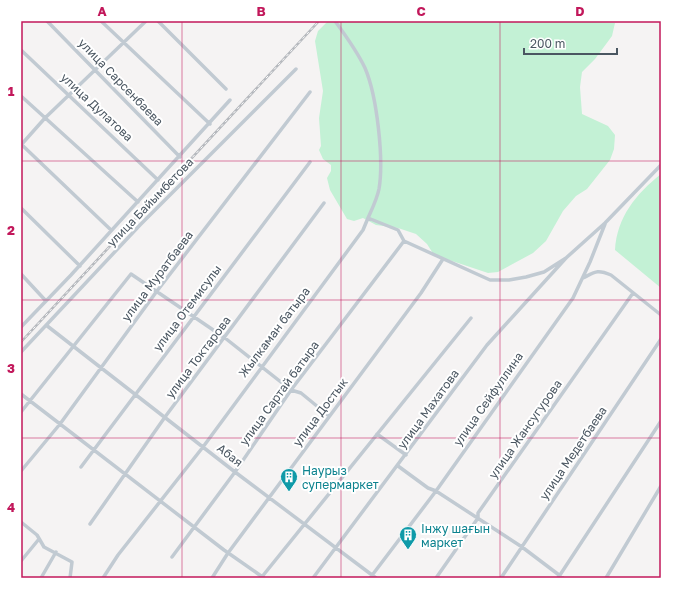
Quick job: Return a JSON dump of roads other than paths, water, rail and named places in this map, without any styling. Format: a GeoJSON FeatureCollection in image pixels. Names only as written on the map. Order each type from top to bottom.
{"type":"FeatureCollection","features":[{"type":"Feature","properties":{"kind":"street","name":"улица Сарсенбаева"},"geometry":{"type":"LineString","coordinates":[[47,21],[180,157]]}},
{"type":"Feature","properties":{"kind":"street"},"geometry":{"type":"LineString","coordinates":[[101,21],[210,124]]}},
{"type":"Feature","properties":{"kind":"street"},"geometry":{"type":"LineString","coordinates":[[111,230],[21,145],[45,118],[146,21]]}},
{"type":"Feature","properties":{"kind":"street"},"geometry":{"type":"LineString","coordinates":[[158,21],[226,89]]}},
{"type":"Feature","properties":{"kind":"street","name":"Жылкаман батыра"},"geometry":{"type":"LineString","coordinates":[[103,578],[118,555],[203,447],[261,366],[363,230],[368,218],[378,191],[380,177],[380,160],[373,99],[365,68],[335,21]]}},
{"type":"Feature","properties":{"kind":"street","name":"улица Дулатова"},"geometry":{"type":"LineString","coordinates":[[21,50],[158,180]]}},
{"type":"Feature","properties":{"kind":"street","name":"улица Байымбетова"},"geometry":{"type":"LineString","coordinates":[[21,352],[140,225],[296,69]]}},
{"type":"Feature","properties":{"kind":"street","name":"улица Муратбаева"},"geometry":{"type":"LineString","coordinates":[[21,471],[60,424],[157,291],[310,92]]}},
{"type":"Feature","properties":{"kind":"street"},"geometry":{"type":"LineString","coordinates":[[21,96],[138,202]]}},
{"type":"Feature","properties":{"kind":"street"},"geometry":{"type":"LineString","coordinates":[[21,327],[80,266],[111,230],[210,124],[230,100]]}},
{"type":"Feature","properties":{"kind":"street","name":"улица Отемисулы"},"geometry":{"type":"LineString","coordinates":[[81,467],[134,393],[310,162]]}},
{"type":"Feature","properties":{"kind":"street"},"geometry":{"type":"LineString","coordinates":[[368,218],[398,230],[404,242],[490,280],[509,280],[544,272],[566,258],[605,223],[661,165]]}},
{"type":"Feature","properties":{"kind":"street","name":"улица Токтарова"},"geometry":{"type":"LineString","coordinates":[[90,524],[165,417],[324,203]]}},
{"type":"Feature","properties":{"kind":"street"},"geometry":{"type":"LineString","coordinates":[[21,208],[80,266]]}},
{"type":"Feature","properties":{"kind":"street","name":"улица Сейфуллина"},"geometry":{"type":"LineString","coordinates":[[373,577],[573,298],[605,223]]}},
{"type":"Feature","properties":{"kind":"street","name":"улица Сартай батыра"},"geometry":{"type":"LineString","coordinates":[[172,557],[235,472],[291,390],[404,242]]}},
{"type":"Feature","properties":{"kind":"street","name":"улица Махатова"},"geometry":{"type":"LineString","coordinates":[[313,578],[487,345],[566,258]]}},
{"type":"Feature","properties":{"kind":"street","name":"улица Достык"},"geometry":{"type":"LineString","coordinates":[[212,578],[228,553],[269,497],[421,293],[443,259]]}},
{"type":"Feature","properties":{"kind":"street"},"geometry":{"type":"LineString","coordinates":[[582,279],[594,272],[602,271],[611,275],[661,315]]}},
{"type":"Feature","properties":{"kind":"street"},"geometry":{"type":"LineString","coordinates":[[21,274],[46,302]]}},
{"type":"Feature","properties":{"kind":"street"},"geometry":{"type":"LineString","coordinates":[[21,412],[131,274],[225,338],[291,390],[301,393],[329,416]]}},
{"type":"Feature","properties":{"kind":"street","name":"улица Жансугурова"},"geometry":{"type":"LineString","coordinates":[[436,578],[478,518],[478,513],[633,293]]}},
{"type":"Feature","properties":{"kind":"street"},"geometry":{"type":"LineString","coordinates":[[21,394],[262,578],[471,318]]}},
{"type":"Feature","properties":{"kind":"street","name":"Абая"},"geometry":{"type":"LineString","coordinates":[[46,325],[373,577]]}},
{"type":"Feature","properties":{"kind":"street","name":"улица Медетбаева"},"geometry":{"type":"LineString","coordinates":[[501,578],[661,340]]}},
{"type":"Feature","properties":{"kind":"street"},"geometry":{"type":"LineString","coordinates":[[398,466],[428,488],[436,491],[522,547],[560,577],[661,421]]}},
{"type":"Feature","properties":{"kind":"street"},"geometry":{"type":"LineString","coordinates":[[377,434],[406,455]]}},
{"type":"Feature","properties":{"kind":"street"},"geometry":{"type":"LineString","coordinates":[[606,578],[661,486]]}},
{"type":"Feature","properties":{"kind":"street"},"geometry":{"type":"LineString","coordinates":[[22,524],[39,539],[44,547],[56,552],[72,562],[70,578]]}},
{"type":"Feature","properties":{"kind":"street"},"geometry":{"type":"LineString","coordinates":[[21,561],[39,539]]}},
{"type":"Feature","properties":{"kind":"street"},"geometry":{"type":"LineString","coordinates":[[41,578],[56,552]]}},
{"type":"Feature","properties":{"kind":"railway"},"geometry":{"type":"LineString","coordinates":[[21,342],[319,21]]}},
{"type":"Feature","properties":{"kind":"place","name":"Наурыз супермаркет"},"geometry":{"type":"Point","coordinates":[289,492]}},
{"type":"Feature","properties":{"kind":"place","name":"Інжу шағын маркет"},"geometry":{"type":"Point","coordinates":[408,550]}}]}
